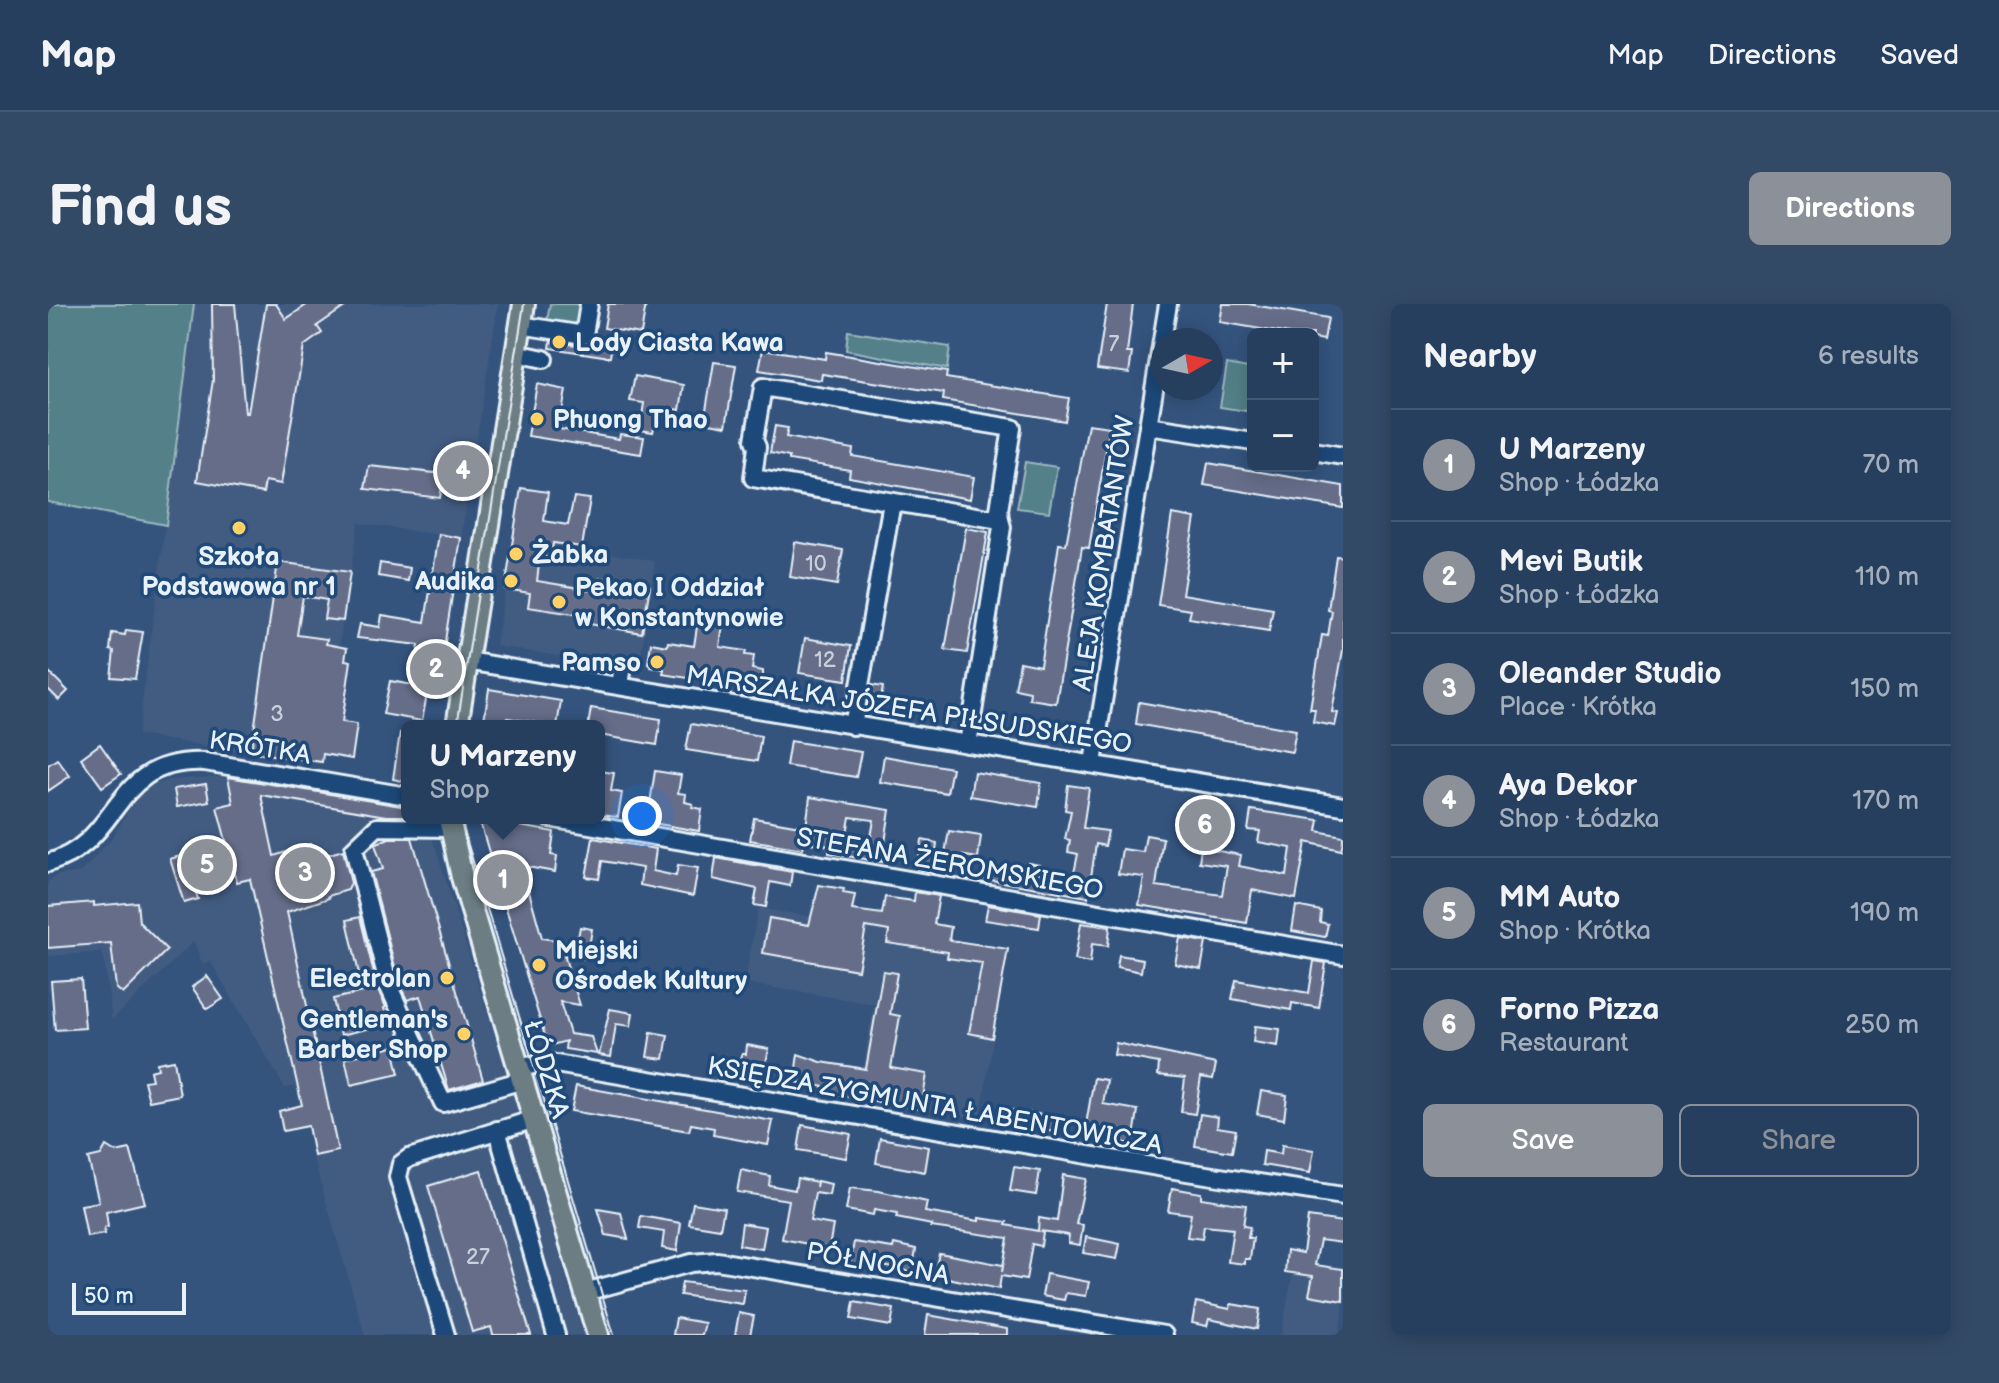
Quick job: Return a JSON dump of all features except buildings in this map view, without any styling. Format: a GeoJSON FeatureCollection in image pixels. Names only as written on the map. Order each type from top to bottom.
{"type":"FeatureCollection","features":[{"type":"Feature","properties":{"kind":"main road"},"geometry":{"type":"LineString","coordinates":[[458,720],[524,304]]}},
{"type":"Feature","properties":{"kind":"main road","name":"ŁÓDZKA"},"geometry":{"type":"LineString","coordinates":[[449,824],[598,1335]]}},
{"type":"Feature","properties":{"kind":"street"},"geometry":{"type":"LineString","coordinates":[[520,325],[584,335],[589,304]]}},
{"type":"Feature","properties":{"kind":"street","name":"ALEJA KOMBATANTÓW"},"geometry":{"type":"LineString","coordinates":[[1093,763],[1168,304]]}},
{"type":"Feature","properties":{"kind":"street"},"geometry":{"type":"LineString","coordinates":[[516,353],[544,359]]}},
{"type":"Feature","properties":{"kind":"street"},"geometry":{"type":"LineString","coordinates":[[968,744],[1002,527],[999,510],[1012,428],[763,387],[754,440],[757,447],[753,478],[1000,520]]}},
{"type":"Feature","properties":{"kind":"street"},"geometry":{"type":"LineString","coordinates":[[1148,426],[1247,441]]}},
{"type":"Feature","properties":{"kind":"street"},"geometry":{"type":"LineString","coordinates":[[1319,452],[1343,456]]}},
{"type":"Feature","properties":{"kind":"street"},"geometry":{"type":"LineString","coordinates":[[853,726],[892,502]]}},
{"type":"Feature","properties":{"kind":"street","name":"MARSZAŁKA JÓZEFA PIŁSUDSKIEGO"},"geometry":{"type":"LineString","coordinates":[[467,661],[1343,806]]}},
{"type":"Feature","properties":{"kind":"street"},"geometry":{"type":"LineString","coordinates":[[620,685],[623,666]]}},
{"type":"Feature","properties":{"kind":"street","name":"KRÓTKA"},"geometry":{"type":"LineString","coordinates":[[48,863],[70,855],[88,842],[124,795],[142,778],[160,768],[181,762],[205,762],[401,795]]}},
{"type":"Feature","properties":{"kind":"street","name":"KSIĘDZA ZYGMUNTA ŁABENTOWICZA"},"geometry":{"type":"LineString","coordinates":[[431,824],[377,827],[354,849],[389,987],[443,1103],[550,1063],[1343,1196]]}},
{"type":"Feature","properties":{"kind":"street","name":"STEFANA ŻEROMSKIEGO"},"geometry":{"type":"LineString","coordinates":[[584,824],[1343,955]]}},
{"type":"Feature","properties":{"kind":"street"},"geometry":{"type":"LineString","coordinates":[[446,1335],[398,1177],[401,1164],[409,1158],[535,1119]]}},
{"type":"Feature","properties":{"kind":"street"},"geometry":{"type":"LineString","coordinates":[[497,1130],[556,1335]]}},
{"type":"Feature","properties":{"kind":"street","name":"PÓŁNOCNA"},"geometry":{"type":"LineString","coordinates":[[585,1292],[691,1263],[717,1261],[1164,1335]]}},
{"type":"Feature","properties":{"kind":"shaded area","name":"Szkoła Podstawowa nr 1"},"geometry":{"type":"Polygon","coordinates":[[[194,304],[498,304],[461,538],[358,523],[321,764],[138,735],[194,304]]]}},
{"type":"Feature","properties":{"kind":"shaded area"},"geometry":{"type":"Polygon","coordinates":[[[513,537],[655,561],[639,669],[496,646],[513,537]]]}},
{"type":"Feature","properties":{"kind":"shaded area"},"geometry":{"type":"Polygon","coordinates":[[[227,776],[401,804],[401,824],[428,824],[512,1092],[583,1335],[365,1335],[314,1160],[297,1086],[285,1088],[211,962],[202,964],[194,941],[112,1020],[103,952],[48,956],[48,882],[55,876],[81,872],[112,838],[142,789],[169,780],[227,776]]]}},
{"type":"Feature","properties":{"kind":"shaded area"},"geometry":{"type":"Polygon","coordinates":[[[758,908],[1008,949],[980,1119],[858,1099],[874,1004],[745,983],[758,908]]]}},
{"type":"Feature","properties":{"kind":"shaded area"},"geometry":{"type":"Polygon","coordinates":[[[1293,1273],[1343,1281],[1339,1335],[1281,1335],[1293,1273]]]}},
{"type":"Feature","properties":{"kind":"green space"},"geometry":{"type":"Polygon","coordinates":[[[48,304],[194,304],[166,525],[48,502],[48,304]]]}},
{"type":"Feature","properties":{"kind":"green space"},"geometry":{"type":"Polygon","coordinates":[[[550,304],[582,304],[577,329],[546,327],[550,304]]]}},
{"type":"Feature","properties":{"kind":"green space"},"geometry":{"type":"Polygon","coordinates":[[[848,331],[950,347],[947,369],[846,350],[848,331]]]}},
{"type":"Feature","properties":{"kind":"green space"},"geometry":{"type":"Polygon","coordinates":[[[1227,364],[1247,368],[1247,411],[1220,407],[1227,364]]]}},
{"type":"Feature","properties":{"kind":"green space"},"geometry":{"type":"Polygon","coordinates":[[[1025,462],[1057,467],[1049,512],[1017,508],[1025,462]]]}},
{"type":"Feature","properties":{"kind":"tram line"},"geometry":{"type":"LineString","coordinates":[[458,720],[524,304]]}},
{"type":"Feature","properties":{"kind":"tram line"},"geometry":{"type":"LineString","coordinates":[[462,824],[614,1335]]}},
{"type":"Feature","properties":{"kind":"place","name":"Lody Ciasta Kawa"},"geometry":{"type":"Point","coordinates":[559,342]}},
{"type":"Feature","properties":{"kind":"place","name":"Phuong Thao"},"geometry":{"type":"Point","coordinates":[537,419]}},
{"type":"Feature","properties":{"kind":"place","name":"Aya Dekor"},"geometry":{"type":"Point","coordinates":[463,471]}},
{"type":"Feature","properties":{"kind":"place","name":"Szkoła Podstawowa nr 1"},"geometry":{"type":"Point","coordinates":[239,528]}},
{"type":"Feature","properties":{"kind":"place","name":"Żabka"},"geometry":{"type":"Point","coordinates":[516,554]}},
{"type":"Feature","properties":{"kind":"place","name":"Audika"},"geometry":{"type":"Point","coordinates":[511,581]}},
{"type":"Feature","properties":{"kind":"place","name":"Pekao I Oddział w Konstantynowie"},"geometry":{"type":"Point","coordinates":[559,602]}},
{"type":"Feature","properties":{"kind":"place","name":"Pamso"},"geometry":{"type":"Point","coordinates":[657,662]}},
{"type":"Feature","properties":{"kind":"place","name":"Mevi Butik"},"geometry":{"type":"Point","coordinates":[436,669]}},
{"type":"Feature","properties":{"kind":"place","name":"Forno Pizza"},"geometry":{"type":"Point","coordinates":[1205,825]}},
{"type":"Feature","properties":{"kind":"place","name":"MM Auto"},"geometry":{"type":"Point","coordinates":[207,865]}},
{"type":"Feature","properties":{"kind":"place","name":"Oleander Studio"},"geometry":{"type":"Point","coordinates":[305,873]}},
{"type":"Feature","properties":{"kind":"place","name":"U Marzeny"},"geometry":{"type":"Point","coordinates":[503,880]}},
{"type":"Feature","properties":{"kind":"place","name":"Miejski Ośrodek Kultury"},"geometry":{"type":"Point","coordinates":[539,965]}},
{"type":"Feature","properties":{"kind":"place","name":"Electrolan"},"geometry":{"type":"Point","coordinates":[447,978]}},
{"type":"Feature","properties":{"kind":"place","name":"Gentleman's Barber Shop"},"geometry":{"type":"Point","coordinates":[464,1034]}}]}
